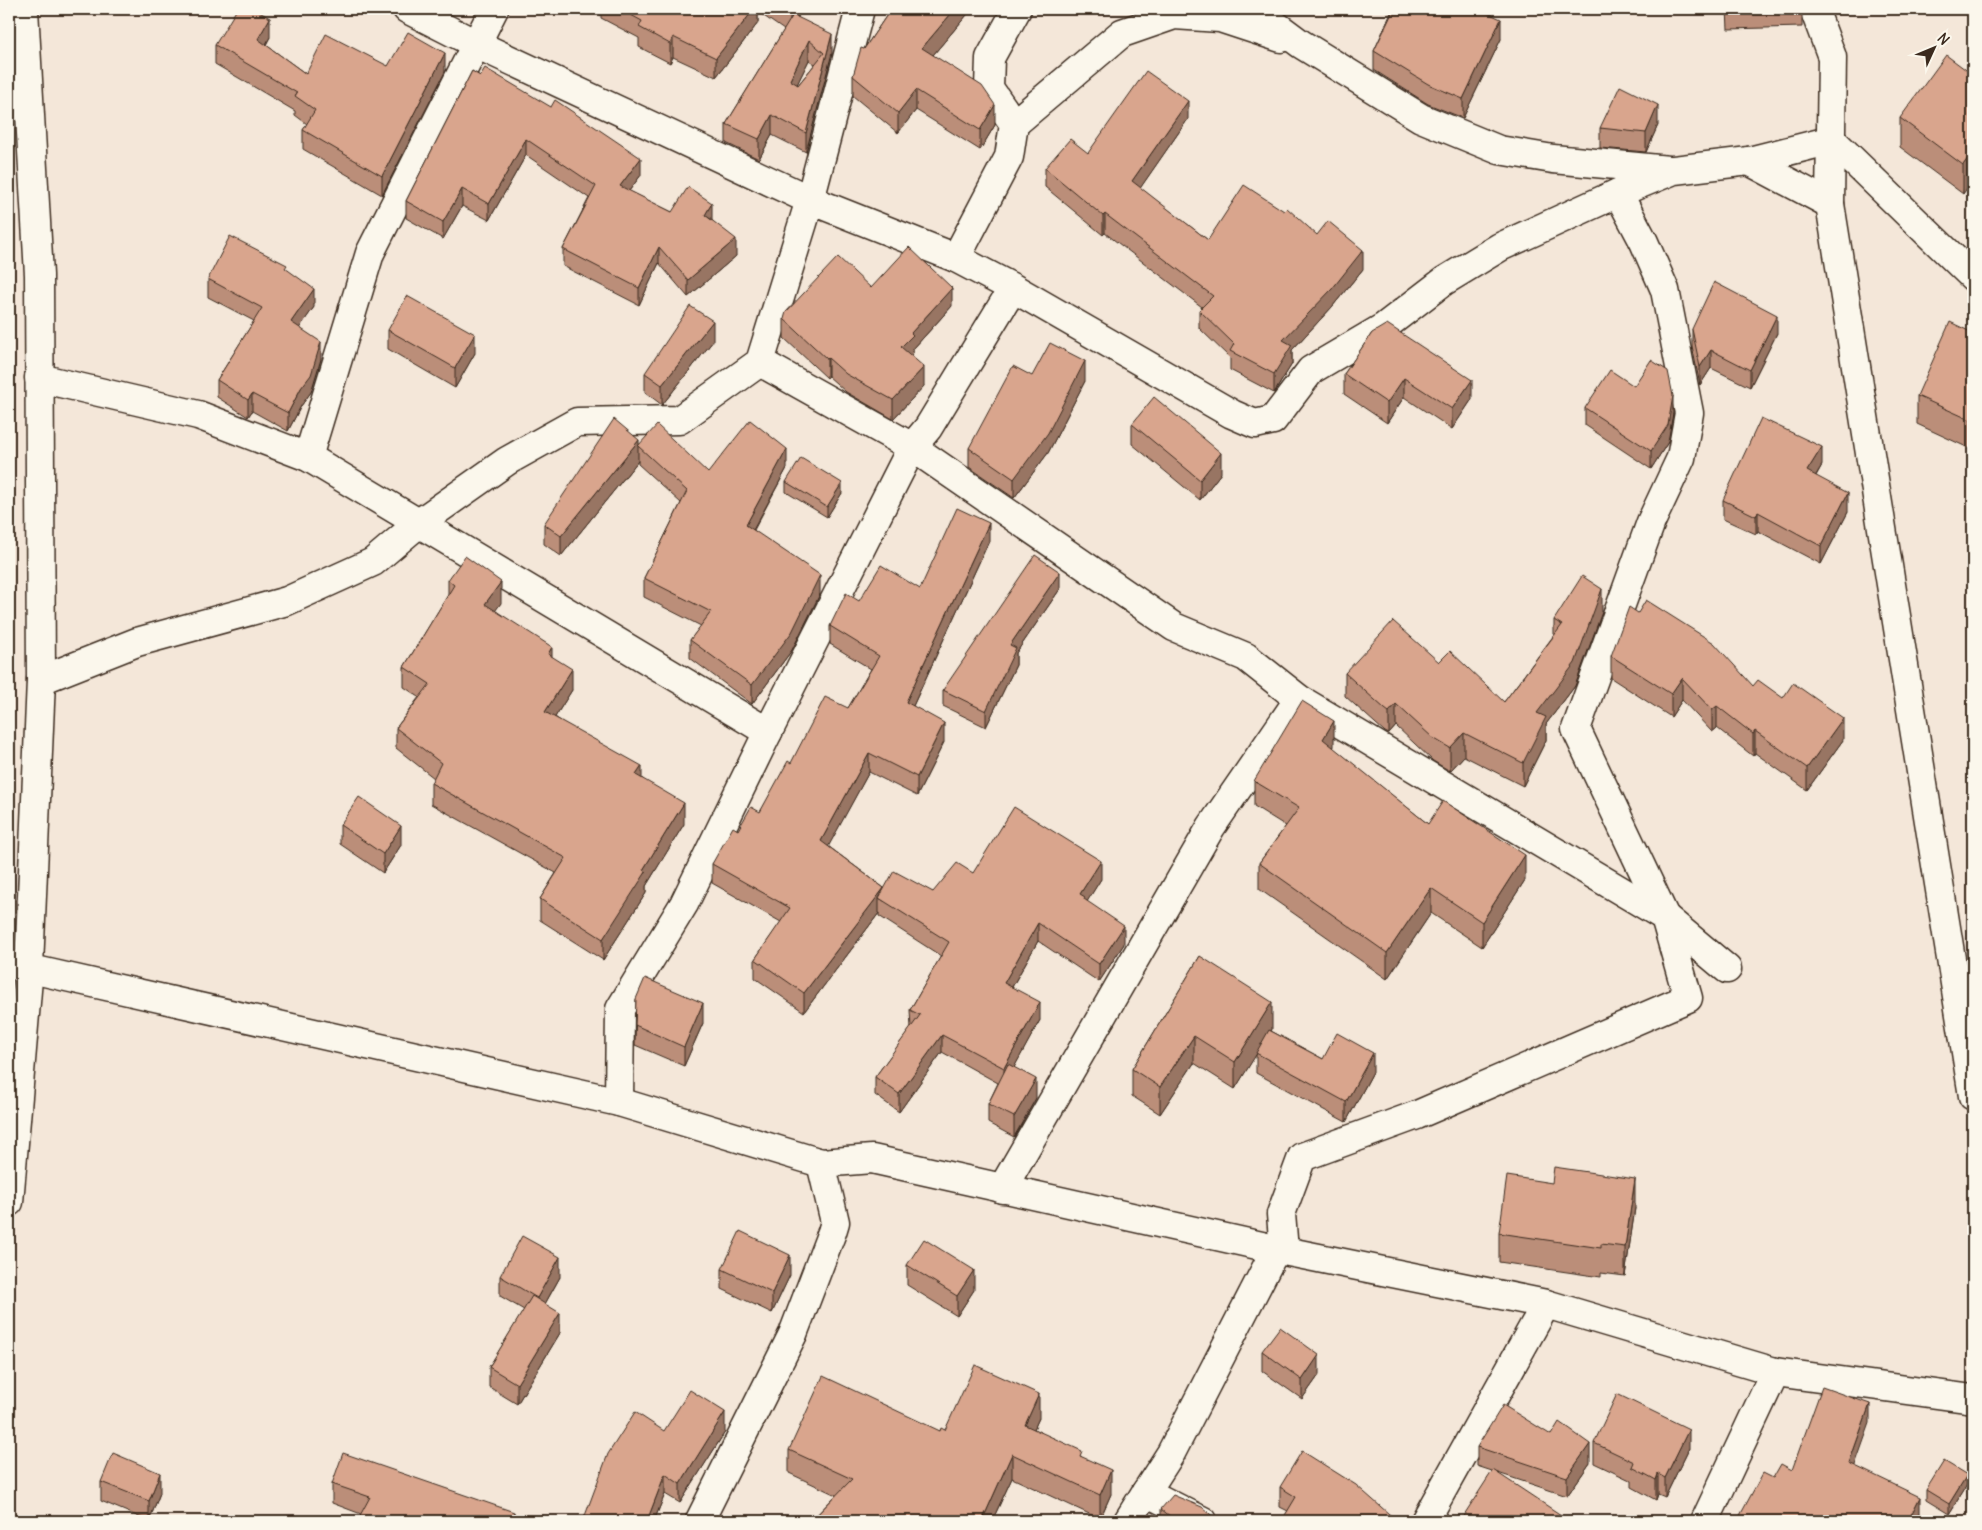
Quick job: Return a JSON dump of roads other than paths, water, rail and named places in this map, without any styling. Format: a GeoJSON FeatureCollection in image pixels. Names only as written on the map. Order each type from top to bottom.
{"type":"FeatureCollection","features":[{"type":"Feature","properties":{"kind":"street"},"geometry":{"type":"LineString","coordinates":[[9,1202],[19,965],[41,680],[39,274],[24,9]]}},
{"type":"Feature","properties":{"kind":"street"},"geometry":{"type":"LineString","coordinates":[[407,9],[476,44],[810,200],[956,258],[1013,288],[1232,414],[1256,424],[1273,420],[1311,370],[1384,327],[1444,282],[1500,247],[1618,192],[1674,170]]}},
{"type":"Feature","properties":{"kind":"street"},"geometry":{"type":"LineString","coordinates":[[308,457],[370,252],[494,9]]}},
{"type":"Feature","properties":{"kind":"street"},"geometry":{"type":"LineString","coordinates":[[41,680],[137,642],[287,601],[373,562],[419,523],[506,461],[577,422],[680,420],[760,362],[810,200],[860,9]]}},
{"type":"Feature","properties":{"kind":"street"},"geometry":{"type":"LineString","coordinates":[[1014,124],[990,88],[990,58],[1017,9]]}},
{"type":"Feature","properties":{"kind":"street"},"geometry":{"type":"LineString","coordinates":[[1254,9],[1302,44],[1421,118],[1499,150],[1553,159],[1674,170],[1749,160],[1832,140]]}},
{"type":"Feature","properties":{"kind":"street"},"geometry":{"type":"LineString","coordinates":[[1814,9],[1832,57],[1830,204],[1973,1096]]}},
{"type":"Feature","properties":{"kind":"street"},"geometry":{"type":"LineString","coordinates":[[956,258],[1009,157],[1014,124],[1122,33],[1174,15],[1220,18],[1302,44]]}},
{"type":"Feature","properties":{"kind":"street"},"geometry":{"type":"LineString","coordinates":[[1832,140],[1973,277]]}},
{"type":"Feature","properties":{"kind":"street"},"geometry":{"type":"LineString","coordinates":[[1749,160],[1830,204]]}},
{"type":"Feature","properties":{"kind":"street"},"geometry":{"type":"LineString","coordinates":[[1128,1521],[1171,1453],[1280,1250],[1280,1214],[1302,1157],[1417,1115],[1688,998],[1665,917],[1576,729],[1651,522],[1680,458],[1689,412],[1665,290],[1644,242],[1618,192]]}},
{"type":"Feature","properties":{"kind":"street"},"geometry":{"type":"LineString","coordinates":[[619,1102],[620,1009],[684,904],[768,732],[912,447],[928,428],[1013,288]]}},
{"type":"Feature","properties":{"kind":"street"},"geometry":{"type":"LineString","coordinates":[[760,362],[912,447],[1174,627],[1246,657],[1299,699],[1665,917],[1727,969]]}},
{"type":"Feature","properties":{"kind":"street"},"geometry":{"type":"LineString","coordinates":[[40,378],[198,415],[308,457],[768,732]]}},
{"type":"Feature","properties":{"kind":"street"},"geometry":{"type":"LineString","coordinates":[[1002,1189],[1211,827],[1299,699]]}},
{"type":"Feature","properties":{"kind":"street"},"geometry":{"type":"LineString","coordinates":[[19,965],[619,1102],[821,1163],[872,1159],[1280,1250],[1546,1304],[1774,1372],[1973,1399]]}},
{"type":"Feature","properties":{"kind":"street"},"geometry":{"type":"LineString","coordinates":[[700,1520],[794,1334],[832,1232],[835,1222],[821,1163]]}},
{"type":"Feature","properties":{"kind":"street"},"geometry":{"type":"LineString","coordinates":[[1426,1521],[1546,1304]]}},
{"type":"Feature","properties":{"kind":"street"},"geometry":{"type":"LineString","coordinates":[[1705,1521],[1774,1372]]}},
{"type":"Feature","properties":{"kind":"street"},"geometry":{"type":"LineString","coordinates":[[1146,1492],[1204,1521]]}}]}
